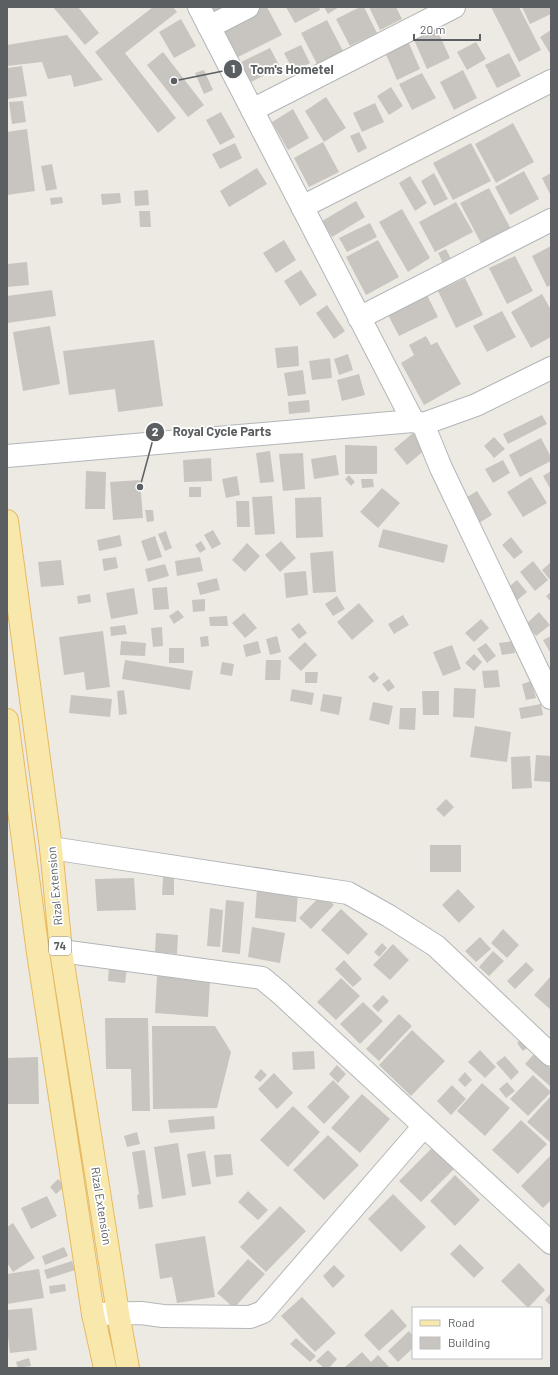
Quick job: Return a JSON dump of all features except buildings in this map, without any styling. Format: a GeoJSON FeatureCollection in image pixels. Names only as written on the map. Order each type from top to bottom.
{"type":"FeatureCollection","features":[{"type":"Feature","properties":{"kind":"main road","name":"Rizal Extension"},"geometry":{"type":"LineString","coordinates":[[7,521],[52,848],[61,951],[128,1368]]}},
{"type":"Feature","properties":{"kind":"main road","name":"Rizal Extension"},"geometry":{"type":"LineString","coordinates":[[7,720],[38,953],[93,1314],[105,1368]]}},
{"type":"Feature","properties":{"kind":"street"},"geometry":{"type":"LineString","coordinates":[[199,7],[359,318],[418,423],[441,468],[551,698]]}},
{"type":"Feature","properties":{"kind":"street"},"geometry":{"type":"LineString","coordinates":[[209,27],[248,7]]}},
{"type":"Feature","properties":{"kind":"street"},"geometry":{"type":"LineString","coordinates":[[252,110],[454,7]]}},
{"type":"Feature","properties":{"kind":"street"},"geometry":{"type":"LineString","coordinates":[[302,207],[551,81]]}},
{"type":"Feature","properties":{"kind":"street"},"geometry":{"type":"LineString","coordinates":[[359,318],[551,220]]}},
{"type":"Feature","properties":{"kind":"street"},"geometry":{"type":"LineString","coordinates":[[7,456],[418,423],[476,405],[551,368]]}},
{"type":"Feature","properties":{"kind":"street"},"geometry":{"type":"LineString","coordinates":[[52,848],[348,893],[389,916],[436,946],[551,1055]]}},
{"type":"Feature","properties":{"kind":"street"},"geometry":{"type":"LineString","coordinates":[[61,951],[262,978],[551,1243]]}},
{"type":"Feature","properties":{"kind":"street"},"geometry":{"type":"LineString","coordinates":[[93,1314],[141,1313],[163,1316],[250,1317],[262,1312],[424,1126]]}},
{"type":"Feature","properties":{"kind":"place","name":"Tom's Hometel"},"geometry":{"type":"Point","coordinates":[174,81]}},
{"type":"Feature","properties":{"kind":"place","name":"Royal Cycle Parts"},"geometry":{"type":"Point","coordinates":[140,487]}}]}
